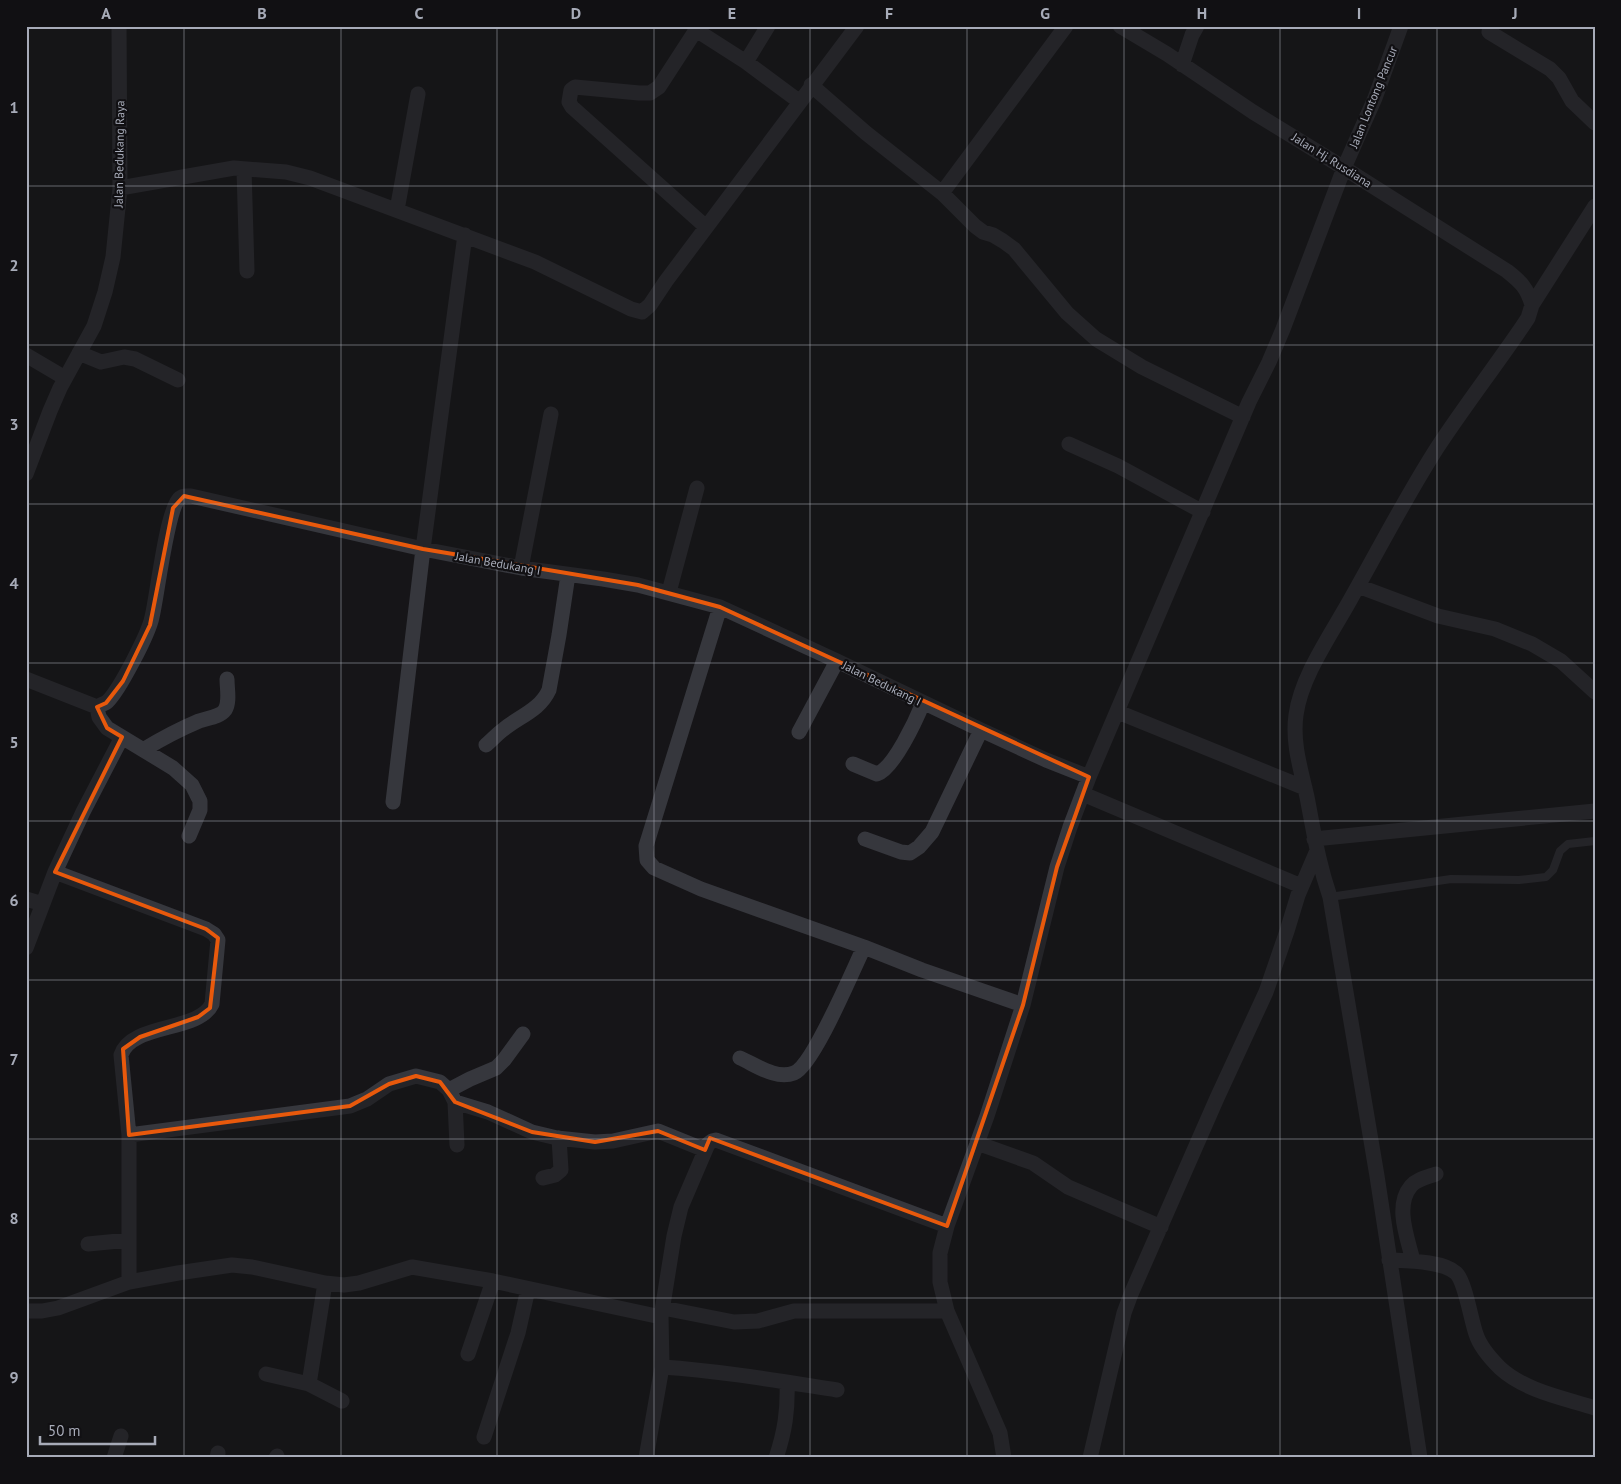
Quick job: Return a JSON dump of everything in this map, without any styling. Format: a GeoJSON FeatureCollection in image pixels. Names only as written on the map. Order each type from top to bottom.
{"type":"FeatureCollection","features":[{"type":"Feature","properties":{"kind":"street","name":"Jalan Bedukang Raya"},"geometry":{"type":"LineString","coordinates":[[26,474],[65,378],[94,326],[105,292],[113,257],[120,188],[119,26]]}},
{"type":"Feature","properties":{"kind":"street"},"geometry":{"type":"LineString","coordinates":[[746,62],[768,26]]}},
{"type":"Feature","properties":{"kind":"street"},"geometry":{"type":"LineString","coordinates":[[120,188],[234,168],[286,172],[310,178],[535,262],[631,309],[642,312],[650,304],[811,85],[857,26]]}},
{"type":"Feature","properties":{"kind":"street"},"geometry":{"type":"LineString","coordinates":[[942,194],[1066,26]]}},
{"type":"Feature","properties":{"kind":"street","name":"Jalan Hj. Rusdiana"},"geometry":{"type":"LineString","coordinates":[[1120,26],[1252,112],[1507,271],[1520,282],[1528,293],[1532,305]]}},
{"type":"Feature","properties":{"kind":"street"},"geometry":{"type":"LineString","coordinates":[[1182,65],[1197,26]]}},
{"type":"Feature","properties":{"kind":"street","name":"Jalan Lontong Pancur"},"geometry":{"type":"LineString","coordinates":[[1004,1458],[1000,1433],[947,1311],[939,1272],[940,1253],[947,1226],[1023,1005],[1057,867],[1089,777],[1243,417],[1284,329],[1344,168],[1375,98],[1402,26]]}},
{"type":"Feature","properties":{"kind":"street"},"geometry":{"type":"LineString","coordinates":[[706,227],[572,107],[570,102],[571,90],[575,87],[639,93],[650,92],[659,88],[695,28],[746,62],[800,102]]}},
{"type":"Feature","properties":{"kind":"street"},"geometry":{"type":"LineString","coordinates":[[1486,28],[1550,69],[1559,78],[1572,101],[1595,123]]}},
{"type":"Feature","properties":{"kind":"street"},"geometry":{"type":"LineString","coordinates":[[811,85],[866,133],[942,194],[983,232],[998,238],[1014,250],[1067,313],[1096,339],[1142,367],[1243,417]]}},
{"type":"Feature","properties":{"kind":"street"},"geometry":{"type":"LineString","coordinates":[[397,210],[418,94]]}},
{"type":"Feature","properties":{"kind":"street"},"geometry":{"type":"LineString","coordinates":[[244,168],[247,271]]}},
{"type":"Feature","properties":{"kind":"street"},"geometry":{"type":"LineString","coordinates":[[1420,1458],[1378,1176],[1330,896],[1315,846],[1297,753],[1296,715],[1299,701],[1313,665],[1420,475],[1528,318],[1532,305],[1595,206]]}},
{"type":"Feature","properties":{"kind":"street"},"geometry":{"type":"LineString","coordinates":[[393,802],[423,550],[466,235]]}},
{"type":"Feature","properties":{"kind":"street"},"geometry":{"type":"LineString","coordinates":[[79,353],[101,362],[124,358],[135,359],[178,380]]}},
{"type":"Feature","properties":{"kind":"street"},"geometry":{"type":"LineString","coordinates":[[26,355],[65,378]]}},
{"type":"Feature","properties":{"kind":"street"},"geometry":{"type":"LineString","coordinates":[[521,568],[551,414]]}},
{"type":"Feature","properties":{"kind":"street"},"geometry":{"type":"LineString","coordinates":[[1069,444],[1118,466],[1203,512]]}},
{"type":"Feature","properties":{"kind":"street"},"geometry":{"type":"LineString","coordinates":[[669,592],[697,488]]}},
{"type":"Feature","properties":{"kind":"street","name":"Jalan Bedukang I"},"geometry":{"type":"LineString","coordinates":[[97,707],[106,703],[123,681],[150,625],[173,508],[179,498],[184,496],[346,531],[423,550],[521,568],[603,579],[669,592],[720,607],[980,730],[1089,777]]}},
{"type":"Feature","properties":{"kind":"street"},"geometry":{"type":"LineString","coordinates":[[486,745],[504,729],[534,709],[542,702],[549,690],[568,575]]}},
{"type":"Feature","properties":{"kind":"street"},"geometry":{"type":"LineString","coordinates":[[1358,586],[1438,616],[1495,629],[1532,644],[1561,661],[1595,692]]}},
{"type":"Feature","properties":{"kind":"street"},"geometry":{"type":"LineString","coordinates":[[720,607],[646,846],[646,860],[654,868],[701,889],[1023,1005]]}},
{"type":"Feature","properties":{"kind":"street"},"geometry":{"type":"LineString","coordinates":[[800,732],[837,661]]}},
{"type":"Feature","properties":{"kind":"street"},"geometry":{"type":"LineString","coordinates":[[26,679],[97,707],[100,717],[107,728],[173,768],[192,784],[200,801],[200,810],[189,836]]}},
{"type":"Feature","properties":{"kind":"street"},"geometry":{"type":"LineString","coordinates":[[143,750],[176,732],[224,711],[228,697],[227,679]]}},
{"type":"Feature","properties":{"kind":"street"},"geometry":{"type":"LineString","coordinates":[[853,764],[878,774],[882,772],[898,752],[923,703]]}},
{"type":"Feature","properties":{"kind":"street"},"geometry":{"type":"LineString","coordinates":[[1118,712],[1305,788]]}},
{"type":"Feature","properties":{"kind":"street"},"geometry":{"type":"LineString","coordinates":[[865,839],[901,852],[910,853],[927,840],[980,730]]}},
{"type":"Feature","properties":{"kind":"street"},"geometry":{"type":"LineString","coordinates":[[26,948],[55,872],[83,812],[122,738]]}},
{"type":"Feature","properties":{"kind":"street"},"geometry":{"type":"LineString","coordinates":[[1083,794],[1301,886]]}},
{"type":"Feature","properties":{"kind":"street"},"geometry":{"type":"LineString","coordinates":[[1315,846],[1595,811]]}},
{"type":"Feature","properties":{"kind":"street"},"geometry":{"type":"LineString","coordinates":[[1090,1458],[1124,1313],[1266,992],[1315,846]]}},
{"type":"Feature","properties":{"kind":"street"},"geometry":{"type":"LineString","coordinates":[[55,872],[206,929],[214,934],[218,940],[212,1004],[210,1008],[198,1017],[128,1043],[122,1055],[129,1135],[129,1282]]}},
{"type":"Feature","properties":{"kind":"street"},"geometry":{"type":"LineString","coordinates":[[26,898],[43,904]]}},
{"type":"Feature","properties":{"kind":"street"},"geometry":{"type":"LineString","coordinates":[[740,1058],[771,1073],[793,1074],[799,1070],[815,1050],[864,947]]}},
{"type":"Feature","properties":{"kind":"street"},"geometry":{"type":"LineString","coordinates":[[452,1096],[470,1079],[496,1068],[523,1034]]}},
{"type":"Feature","properties":{"kind":"street"},"geometry":{"type":"LineString","coordinates":[[129,1135],[350,1106],[366,1099],[389,1084],[416,1076],[440,1082],[452,1096],[532,1132],[559,1138],[595,1142],[613,1141],[658,1131],[705,1150]]}},
{"type":"Feature","properties":{"kind":"street"},"geometry":{"type":"LineString","coordinates":[[452,1096],[458,1145]]}},
{"type":"Feature","properties":{"kind":"street"},"geometry":{"type":"LineString","coordinates":[[544,1178],[555,1175],[561,1170],[559,1138]]}},
{"type":"Feature","properties":{"kind":"street"},"geometry":{"type":"LineString","coordinates":[[646,1458],[662,1367],[662,1312],[674,1236],[681,1208],[710,1142],[716,1140],[947,1226]]}},
{"type":"Feature","properties":{"kind":"street"},"geometry":{"type":"LineString","coordinates":[[977,1143],[1033,1163],[1068,1187],[1161,1227]]}},
{"type":"Feature","properties":{"kind":"street"},"geometry":{"type":"LineString","coordinates":[[1413,1261],[1403,1218],[1403,1207],[1411,1186],[1418,1180],[1436,1174]]}},
{"type":"Feature","properties":{"kind":"street"},"geometry":{"type":"LineString","coordinates":[[88,1244],[129,1240]]}},
{"type":"Feature","properties":{"kind":"street"},"geometry":{"type":"LineString","coordinates":[[1389,1260],[1426,1262],[1455,1271],[1462,1281],[1477,1337],[1502,1369],[1516,1380],[1533,1388],[1595,1408]]}},
{"type":"Feature","properties":{"kind":"street"},"geometry":{"type":"LineString","coordinates":[[26,1312],[58,1308],[129,1282],[232,1265],[252,1267],[325,1283],[344,1285],[359,1283],[412,1266],[528,1289],[662,1312],[734,1322],[758,1321],[794,1311],[947,1311]]}},
{"type":"Feature","properties":{"kind":"street"},"geometry":{"type":"LineString","coordinates":[[468,1354],[493,1281]]}},
{"type":"Feature","properties":{"kind":"street"},"geometry":{"type":"LineString","coordinates":[[309,1384],[325,1283]]}},
{"type":"Feature","properties":{"kind":"street"},"geometry":{"type":"LineString","coordinates":[[484,1437],[518,1333],[528,1289]]}},
{"type":"Feature","properties":{"kind":"street"},"geometry":{"type":"LineString","coordinates":[[662,1367],[700,1369],[837,1390]]}},
{"type":"Feature","properties":{"kind":"street"},"geometry":{"type":"LineString","coordinates":[[266,1374],[309,1384],[342,1401]]}},
{"type":"Feature","properties":{"kind":"street"},"geometry":{"type":"LineString","coordinates":[[776,1458],[786,1423],[788,1405],[787,1382]]}},
{"type":"Feature","properties":{"kind":"street"},"geometry":{"type":"LineString","coordinates":[[114,1458],[121,1436]]}},
{"type":"Feature","properties":{"kind":"lane"},"geometry":{"type":"LineString","coordinates":[[1330,896],[1451,879],[1519,880],[1546,877],[1553,870],[1560,851],[1568,844],[1595,841]]}},
{"type":"Feature","properties":{"kind":"highlighted area"},"geometry":{"type":"Polygon","coordinates":[[[184,496],[423,549],[638,585],[720,607],[1089,777],[1057,867],[1023,1005],[947,1226],[710,1138],[705,1150],[658,1131],[595,1142],[532,1132],[455,1102],[440,1082],[416,1076],[389,1084],[350,1106],[129,1135],[123,1049],[140,1037],[198,1017],[210,1008],[218,938],[206,929],[55,872],[122,737],[107,728],[97,707],[106,703],[123,681],[150,625],[173,508],[184,496]]]}}]}
